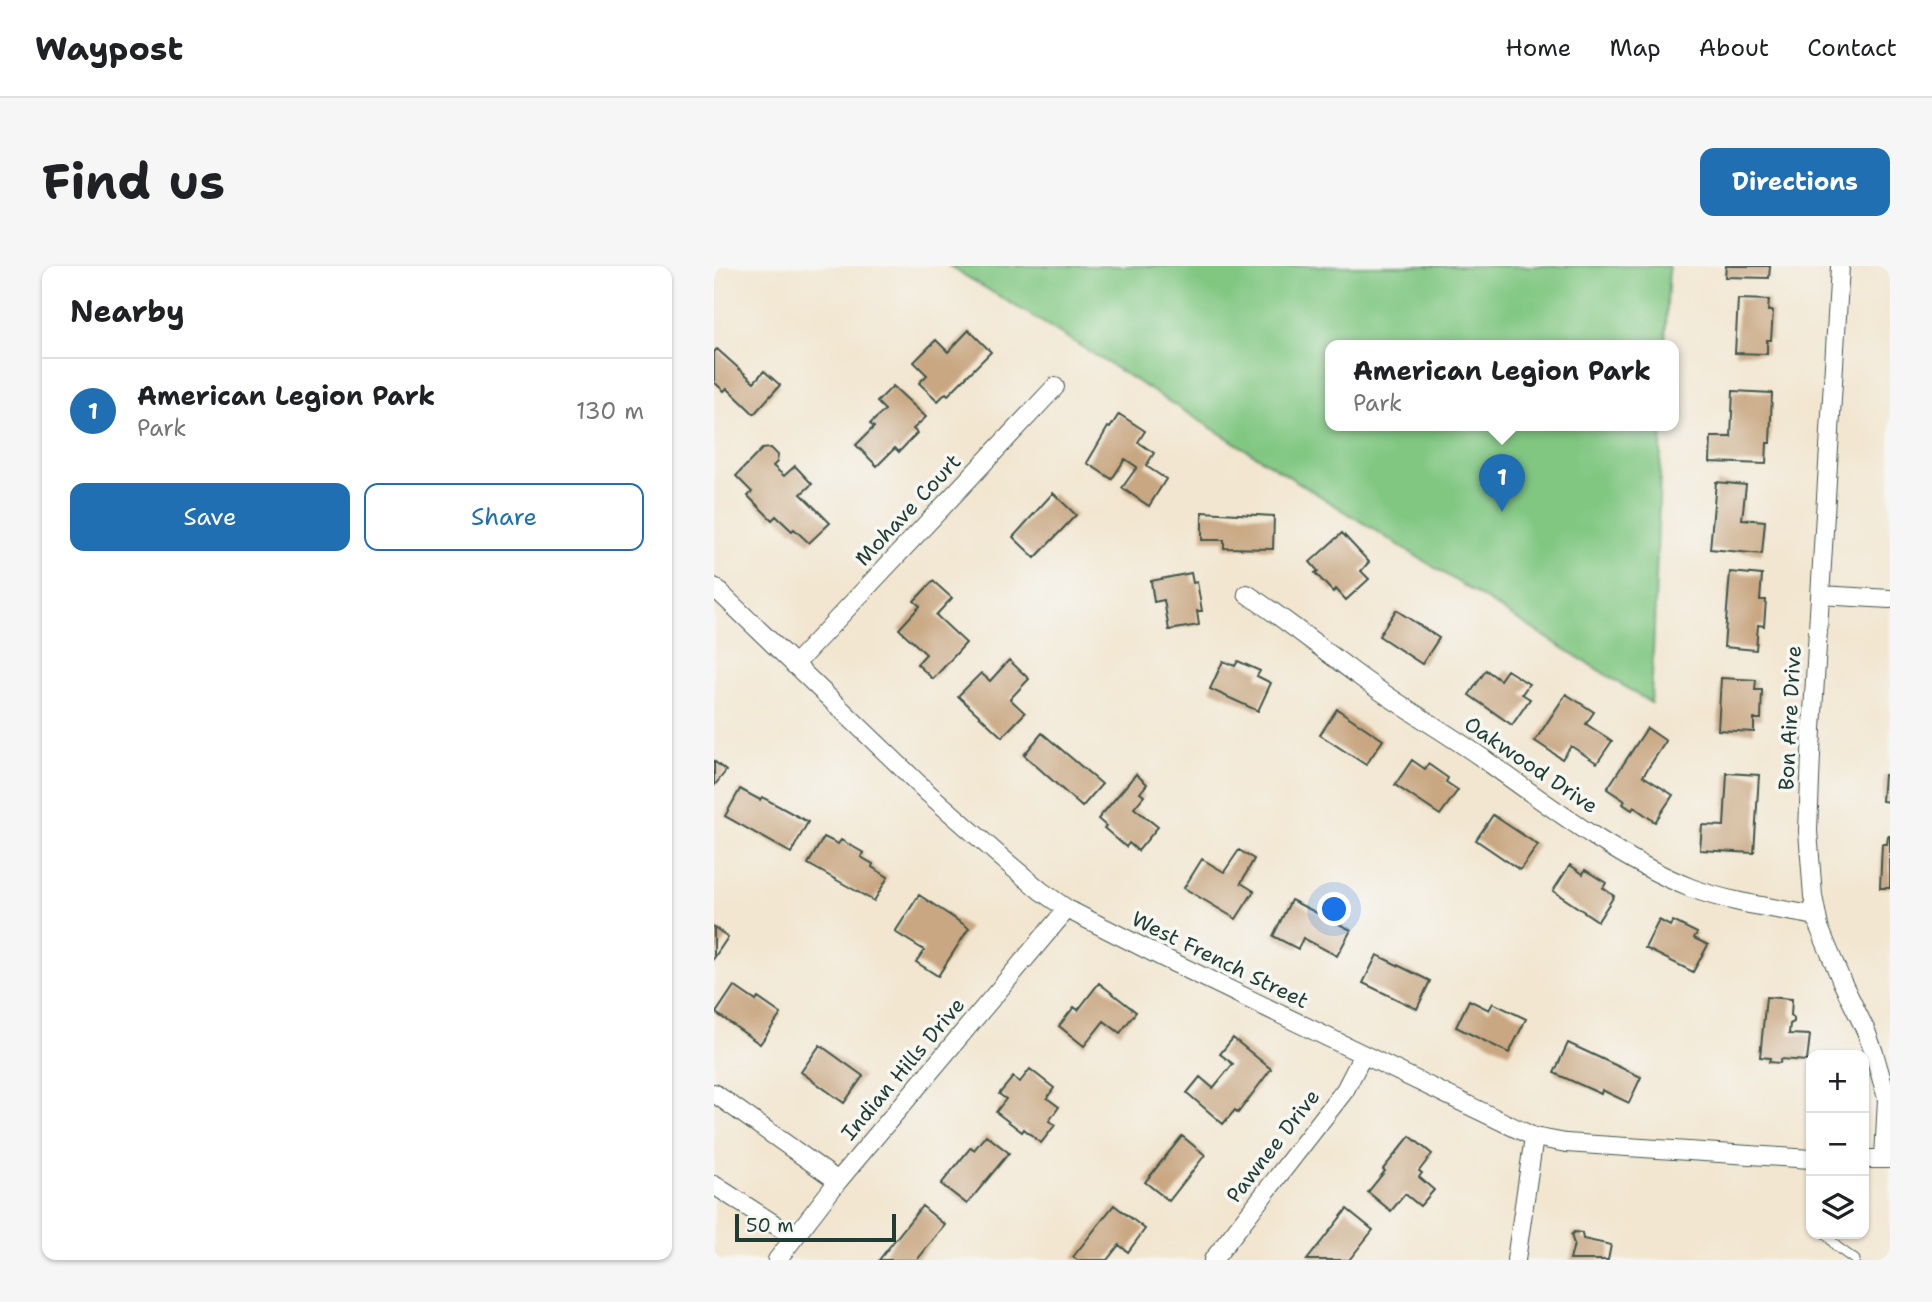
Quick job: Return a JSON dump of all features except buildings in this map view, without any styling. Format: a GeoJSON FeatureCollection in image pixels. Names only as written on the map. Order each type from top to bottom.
{"type":"FeatureCollection","features":[{"type":"Feature","properties":{"kind":"street","name":"Bon Aire Drive"},"geometry":{"type":"LineString","coordinates":[[1840,266],[1812,716],[1808,831],[1816,916],[1874,1053],[1889,1097],[1887,1159]]}},
{"type":"Feature","properties":{"kind":"street","name":"Mohave Court"},"geometry":{"type":"LineString","coordinates":[[794,665],[1055,387]]}},
{"type":"Feature","properties":{"kind":"street","name":"West French Street"},"geometry":{"type":"LineString","coordinates":[[714,587],[928,793],[1041,891],[1067,909],[1534,1136],[1566,1143],[1806,1159]]}},
{"type":"Feature","properties":{"kind":"street","name":"Oakwood Drive"},"geometry":{"type":"LineString","coordinates":[[1247,594],[1360,677],[1641,864],[1695,889],[1747,903],[1816,916]]}},
{"type":"Feature","properties":{"kind":"street"},"geometry":{"type":"LineString","coordinates":[[1820,595],[1890,599]]}},
{"type":"Feature","properties":{"kind":"street","name":"Indian Hills Drive"},"geometry":{"type":"LineString","coordinates":[[777,1260],[838,1181],[1067,909]]}},
{"type":"Feature","properties":{"kind":"street","name":"Pawnee Drive"},"geometry":{"type":"LineString","coordinates":[[1213,1260],[1345,1090],[1363,1055]]}},
{"type":"Feature","properties":{"kind":"street"},"geometry":{"type":"LineString","coordinates":[[714,1093],[838,1181]]}},
{"type":"Feature","properties":{"kind":"street"},"geometry":{"type":"LineString","coordinates":[[1516,1260],[1534,1136]]}},
{"type":"Feature","properties":{"kind":"street"},"geometry":{"type":"LineString","coordinates":[[1869,1159],[1887,1159]]}},
{"type":"Feature","properties":{"kind":"street"},"geometry":{"type":"LineString","coordinates":[[714,1185],[794,1237]]}},
{"type":"Feature","properties":{"kind":"lane"},"geometry":{"type":"LineString","coordinates":[[1830,1239],[1855,1260]]}},
{"type":"Feature","properties":{"kind":"green space"},"geometry":{"type":"Polygon","coordinates":[[[949,266],[1669,266],[1665,340],[1325,340],[1325,431],[1662,431],[1651,703],[949,266]]]}},
{"type":"Feature","properties":{"kind":"place","name":"American Legion Park"},"geometry":{"type":"Point","coordinates":[1502,512]}}]}
